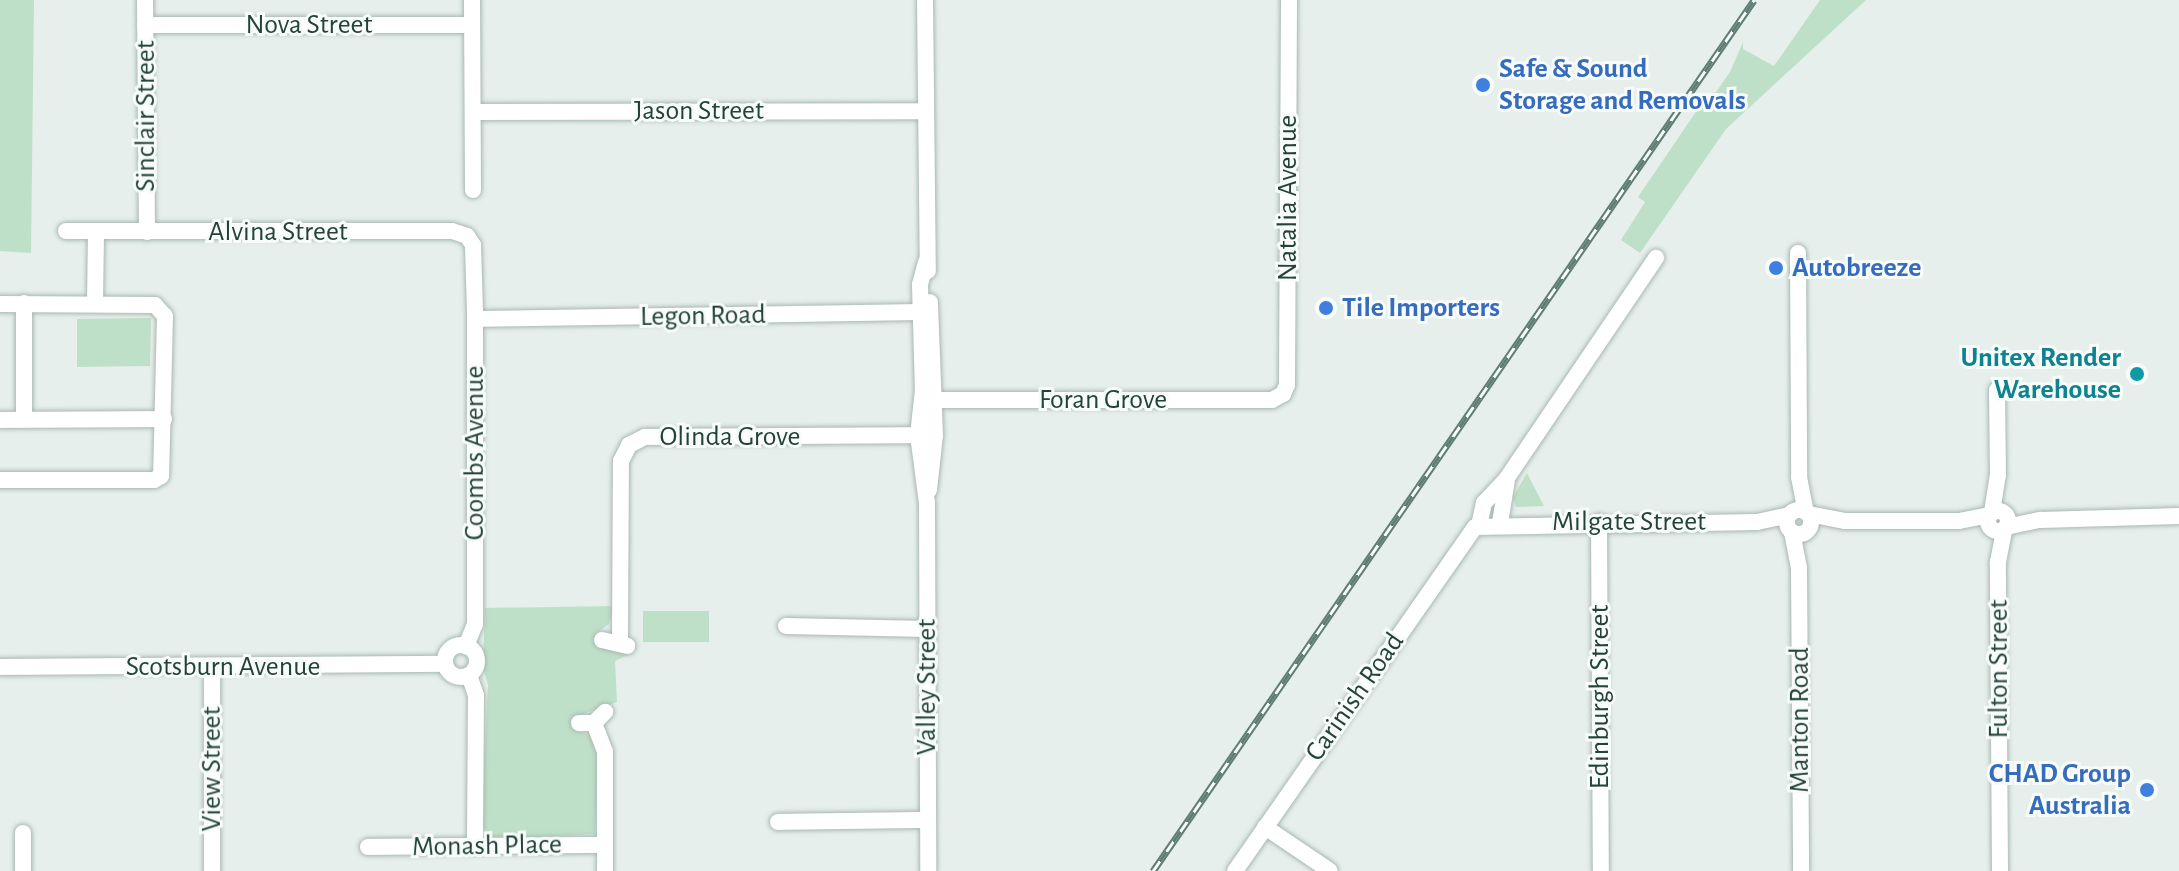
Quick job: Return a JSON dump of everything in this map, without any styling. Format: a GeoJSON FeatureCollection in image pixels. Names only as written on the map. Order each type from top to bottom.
{"type":"FeatureCollection","features":[{"type":"Feature","properties":{"kind":"street","name":"Sinclair Street"},"geometry":{"type":"LineString","coordinates":[[145,0],[147,232]]}},
{"type":"Feature","properties":{"kind":"street"},"geometry":{"type":"LineString","coordinates":[[472,0],[473,190]]}},
{"type":"Feature","properties":{"kind":"street","name":"Valley Street"},"geometry":{"type":"LineString","coordinates":[[925,0],[928,871]]}},
{"type":"Feature","properties":{"kind":"street","name":"Natalia Avenue"},"geometry":{"type":"LineString","coordinates":[[1283,394],[1287,385],[1289,0]]}},
{"type":"Feature","properties":{"kind":"street","name":"Nova Street"},"geometry":{"type":"LineString","coordinates":[[145,25],[472,25]]}},
{"type":"Feature","properties":{"kind":"street","name":"Jason Street"},"geometry":{"type":"LineString","coordinates":[[473,112],[925,111]]}},
{"type":"Feature","properties":{"kind":"street","name":"Alvina Street"},"geometry":{"type":"LineString","coordinates":[[66,231],[452,231],[470,240],[474,257]]}},
{"type":"Feature","properties":{"kind":"street"},"geometry":{"type":"LineString","coordinates":[[95,304],[96,231]]}},
{"type":"Feature","properties":{"kind":"street","name":"Manton Road"},"geometry":{"type":"LineString","coordinates":[[1798,253],[1801,871]]}},
{"type":"Feature","properties":{"kind":"street","name":"Coombs Avenue"},"geometry":{"type":"LineString","coordinates":[[466,646],[475,624],[474,257]]}},
{"type":"Feature","properties":{"kind":"street","name":"Carinish Road"},"geometry":{"type":"LineString","coordinates":[[1235,871],[1479,526],[1484,503],[1507,478],[1656,258]]}},
{"type":"Feature","properties":{"kind":"street"},"geometry":{"type":"LineString","coordinates":[[24,303],[24,419]]}},
{"type":"Feature","properties":{"kind":"street"},"geometry":{"type":"LineString","coordinates":[[0,304],[95,304],[162,309],[164,419],[164,470],[154,480],[0,480]]}},
{"type":"Feature","properties":{"kind":"street","name":"Legon Road"},"geometry":{"type":"LineString","coordinates":[[475,319],[925,312]]}},
{"type":"Feature","properties":{"kind":"street","name":"Fulton Street"},"geometry":{"type":"LineString","coordinates":[[1997,390],[2000,871]]}},
{"type":"Feature","properties":{"kind":"street","name":"Foran Grove"},"geometry":{"type":"LineString","coordinates":[[928,400],[1272,400],[1283,394]]}},
{"type":"Feature","properties":{"kind":"street"},"geometry":{"type":"LineString","coordinates":[[0,420],[164,419]]}},
{"type":"Feature","properties":{"kind":"street","name":"Olinda Grove"},"geometry":{"type":"LineString","coordinates":[[602,640],[624,644],[621,461],[629,445],[645,437],[926,435]]}},
{"type":"Feature","properties":{"kind":"street","name":"Carinish Road"},"geometry":{"type":"LineString","coordinates":[[1500,523],[1507,478]]}},
{"type":"Feature","properties":{"kind":"street","name":"Milgate Street"},"geometry":{"type":"LineString","coordinates":[[1500,523],[1998,521],[2179,516]]}},
{"type":"Feature","properties":{"kind":"street","name":"Edinburgh Street"},"geometry":{"type":"LineString","coordinates":[[1599,522],[1601,871]]}},
{"type":"Feature","properties":{"kind":"street"},"geometry":{"type":"LineString","coordinates":[[1479,526],[1500,523]]}},
{"type":"Feature","properties":{"kind":"street"},"geometry":{"type":"LineString","coordinates":[[786,626],[927,629]]}},
{"type":"Feature","properties":{"kind":"street"},"geometry":{"type":"LineString","coordinates":[[466,646],[477,662],[469,675],[454,676],[445,664],[450,649],[466,646]]}},
{"type":"Feature","properties":{"kind":"street","name":"Scotsburn Avenue"},"geometry":{"type":"LineString","coordinates":[[0,667],[445,664]]}},
{"type":"Feature","properties":{"kind":"street","name":"View Street"},"geometry":{"type":"LineString","coordinates":[[212,667],[212,871]]}},
{"type":"Feature","properties":{"kind":"street"},"geometry":{"type":"LineString","coordinates":[[469,675],[476,695],[475,846]]}},
{"type":"Feature","properties":{"kind":"street"},"geometry":{"type":"LineString","coordinates":[[593,719],[605,752],[605,871]]}},
{"type":"Feature","properties":{"kind":"street"},"geometry":{"type":"LineString","coordinates":[[778,822],[928,820]]}},
{"type":"Feature","properties":{"kind":"street"},"geometry":{"type":"LineString","coordinates":[[1265,827],[1330,871]]}},
{"type":"Feature","properties":{"kind":"street"},"geometry":{"type":"LineString","coordinates":[[23,833],[23,871]]}},
{"type":"Feature","properties":{"kind":"street","name":"Monash Place"},"geometry":{"type":"LineString","coordinates":[[368,847],[605,845]]}},
{"type":"Feature","properties":{"kind":"green space"},"geometry":{"type":"Polygon","coordinates":[[[0,0],[34,0],[31,253],[0,251],[0,0]]]}},
{"type":"Feature","properties":{"kind":"green space"},"geometry":{"type":"Polygon","coordinates":[[[1820,0],[1866,0],[1726,129],[1640,253],[1621,240],[1645,202],[1638,197],[1708,94],[1716,92],[1730,72],[1743,42],[1743,49],[1774,66],[1820,0]]]}},
{"type":"Feature","properties":{"kind":"green space"},"geometry":{"type":"Polygon","coordinates":[[[151,318],[150,366],[77,367],[77,319],[151,318]]]}},
{"type":"Feature","properties":{"kind":"green space"},"geometry":{"type":"Polygon","coordinates":[[[1527,473],[1544,506],[1516,507],[1513,497],[1527,473]]]}},
{"type":"Feature","properties":{"kind":"green space"},"geometry":{"type":"Polygon","coordinates":[[[614,606],[609,624],[595,634],[597,648],[611,647],[628,655],[615,661],[617,702],[575,717],[576,731],[590,735],[598,754],[595,834],[492,839],[481,824],[488,685],[483,667],[485,608],[614,606]]]}},
{"type":"Feature","properties":{"kind":"green space"},"geometry":{"type":"Polygon","coordinates":[[[643,611],[709,611],[709,642],[643,642],[643,611]]]}},
{"type":"Feature","properties":{"kind":"railway"},"geometry":{"type":"LineString","coordinates":[[1153,871],[1754,0]]}},
{"type":"Feature","properties":{"kind":"place","name":"Safe & Sound Storage and Removals"},"geometry":{"type":"Point","coordinates":[1483,85]}},
{"type":"Feature","properties":{"kind":"place","name":"Autobreeze"},"geometry":{"type":"Point","coordinates":[1776,268]}},
{"type":"Feature","properties":{"kind":"place","name":"Tile Importers"},"geometry":{"type":"Point","coordinates":[1326,308]}},
{"type":"Feature","properties":{"kind":"place","name":"Unitex Render Warehouse"},"geometry":{"type":"Point","coordinates":[2137,374]}},
{"type":"Feature","properties":{"kind":"place","name":"CHAD Group Australia"},"geometry":{"type":"Point","coordinates":[2147,790]}}]}
